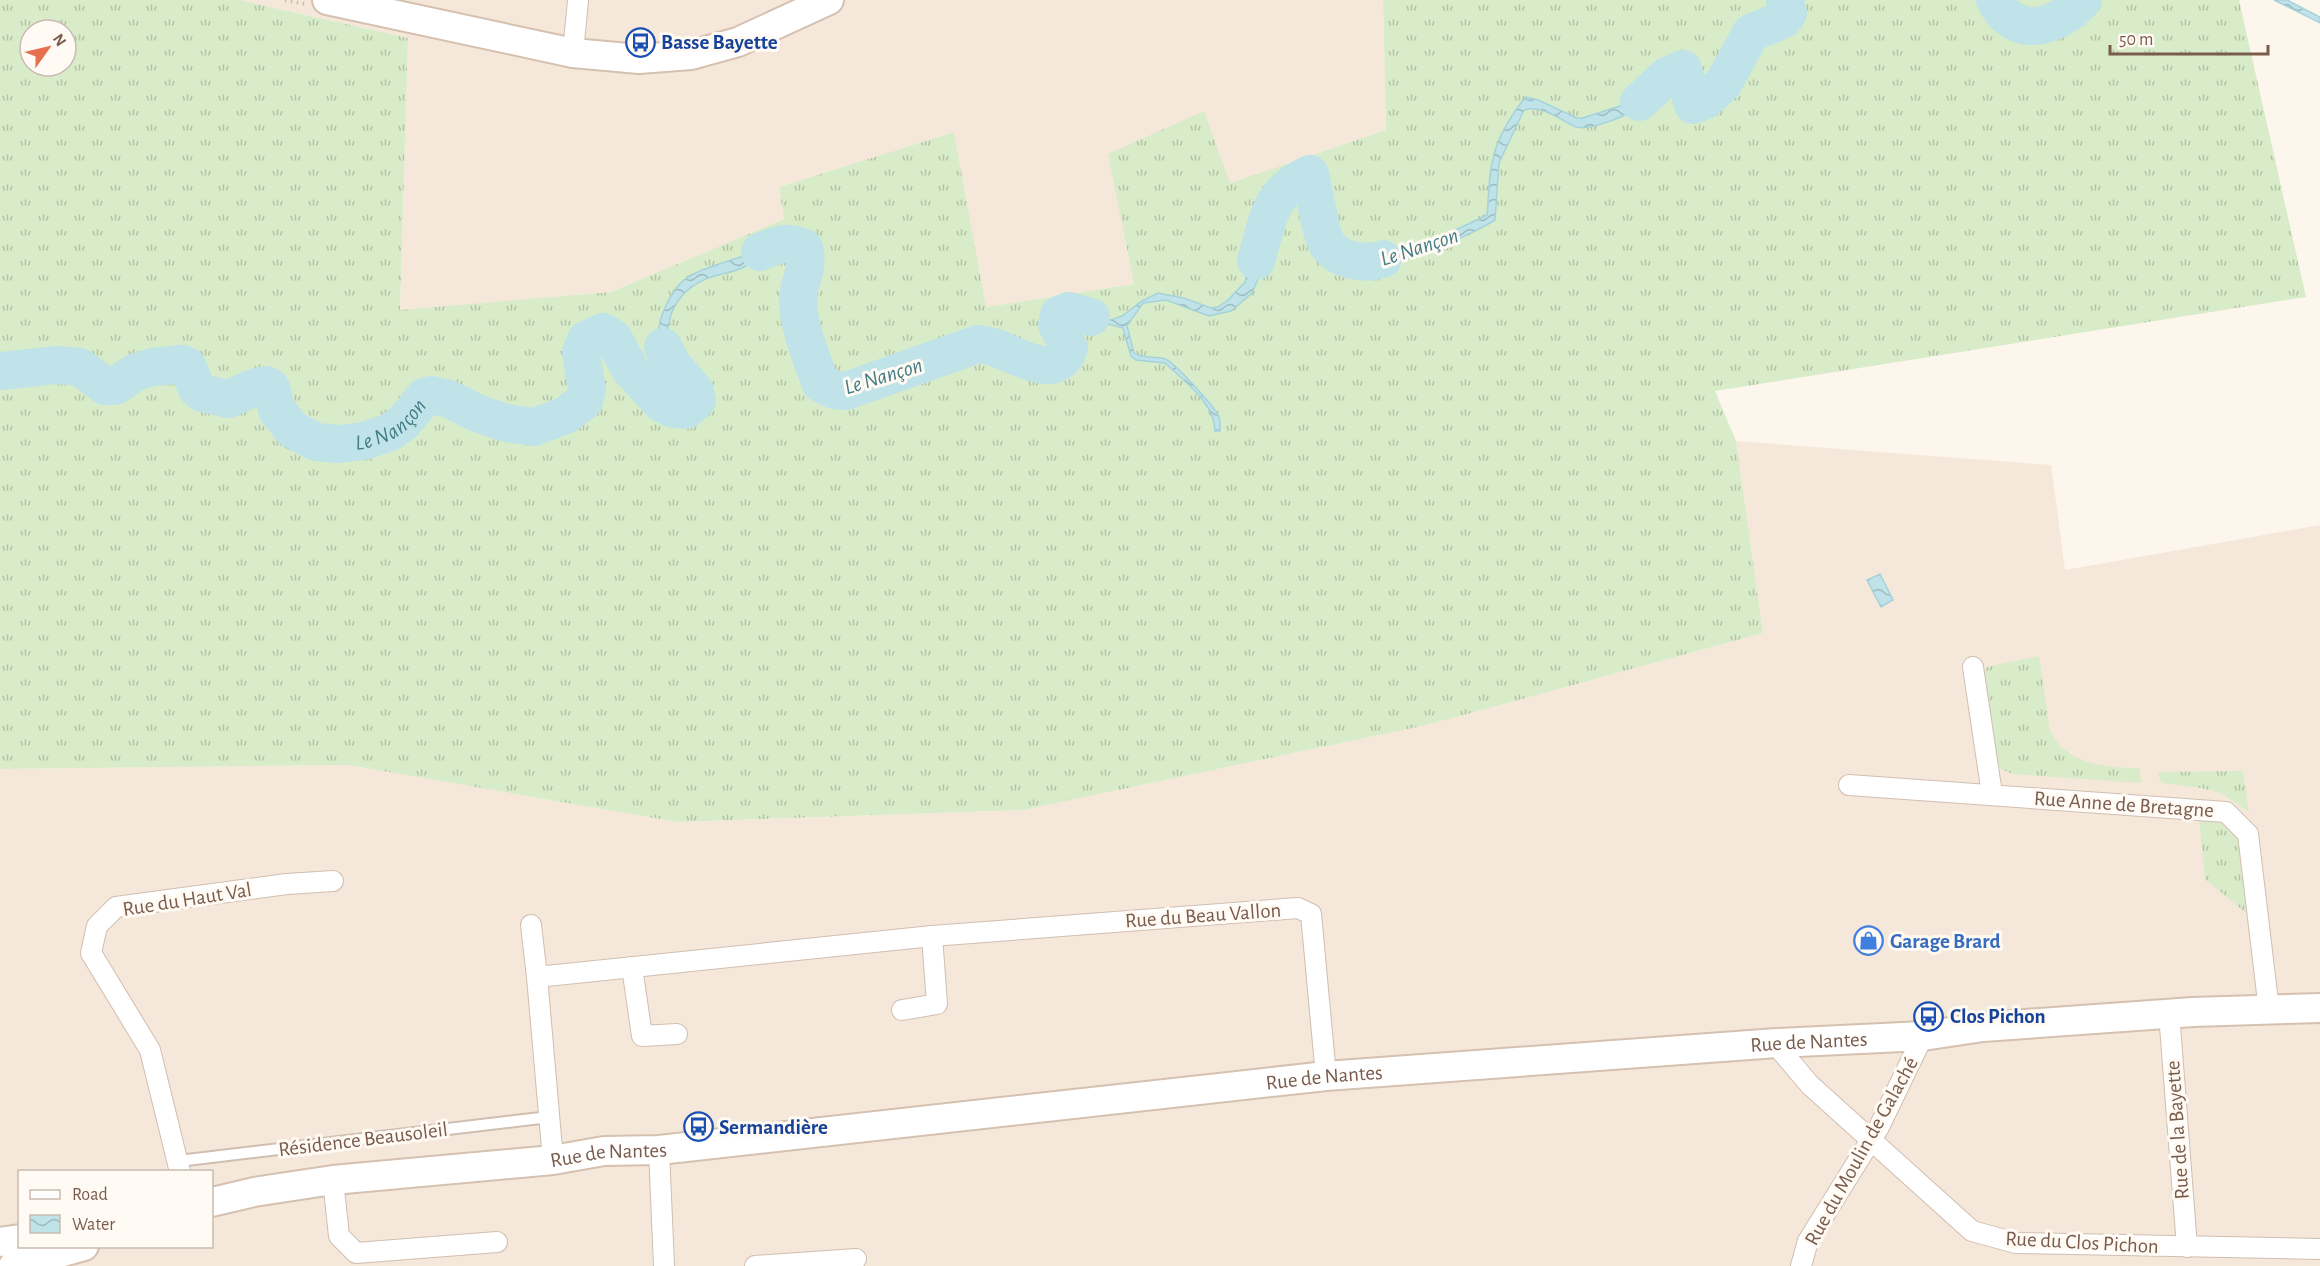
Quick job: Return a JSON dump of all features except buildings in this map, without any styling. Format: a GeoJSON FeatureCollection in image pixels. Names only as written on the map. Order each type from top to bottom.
{"type":"FeatureCollection","features":[{"type":"Feature","properties":{"kind":"main road"},"geometry":{"type":"LineString","coordinates":[[327,0],[573,53],[639,59],[691,55],[738,42],[829,0]]}},
{"type":"Feature","properties":{"kind":"main road","name":"Rue de Nantes"},"geometry":{"type":"LineString","coordinates":[[213,1202],[254,1192],[333,1180],[553,1160],[604,1151],[659,1150],[1326,1076],[1777,1043],[1923,1036],[1983,1027],[2169,1013],[2320,1008]]}},
{"type":"Feature","properties":{"kind":"main road"},"geometry":{"type":"LineString","coordinates":[[0,1242],[18,1239]]}},
{"type":"Feature","properties":{"kind":"main road"},"geometry":{"type":"LineString","coordinates":[[13,1266],[77,1248]]}},
{"type":"Feature","properties":{"kind":"street"},"geometry":{"type":"LineString","coordinates":[[573,53],[578,0]]}},
{"type":"Feature","properties":{"kind":"street"},"geometry":{"type":"LineString","coordinates":[[1973,667],[1992,794]]}},
{"type":"Feature","properties":{"kind":"street","name":"Rue Anne de Bretagne"},"geometry":{"type":"LineString","coordinates":[[1849,785],[2226,812],[2248,834],[2269,1010]]}},
{"type":"Feature","properties":{"kind":"street","name":"Rue du Haut Val"},"geometry":{"type":"LineString","coordinates":[[179,1166],[150,1050],[91,953],[97,926],[116,907],[287,884],[333,881]]}},
{"type":"Feature","properties":{"kind":"street","name":"Rue du Beau Vallon"},"geometry":{"type":"LineString","coordinates":[[537,977],[932,936],[1298,908],[1311,914],[1326,1076]]}},
{"type":"Feature","properties":{"kind":"street"},"geometry":{"type":"LineString","coordinates":[[531,925],[553,1160]]}},
{"type":"Feature","properties":{"kind":"street"},"geometry":{"type":"LineString","coordinates":[[902,1010],[937,1004],[932,936]]}},
{"type":"Feature","properties":{"kind":"street"},"geometry":{"type":"LineString","coordinates":[[632,967],[642,1036],[677,1034]]}},
{"type":"Feature","properties":{"kind":"street","name":"Rue de la Bayette"},"geometry":{"type":"LineString","coordinates":[[2169,1013],[2187,1247]]}},
{"type":"Feature","properties":{"kind":"street","name":"Rue du Moulin de Galaché"},"geometry":{"type":"LineString","coordinates":[[1801,1266],[1808,1241],[1870,1140],[1923,1036]]}},
{"type":"Feature","properties":{"kind":"street","name":"Rue du Clos Pichon"},"geometry":{"type":"LineString","coordinates":[[1777,1043],[1810,1085],[1972,1231],[2016,1243],[2320,1249]]}},
{"type":"Feature","properties":{"kind":"street"},"geometry":{"type":"LineString","coordinates":[[659,1150],[664,1266]]}},
{"type":"Feature","properties":{"kind":"street"},"geometry":{"type":"LineString","coordinates":[[333,1180],[339,1236],[356,1253],[497,1242]]}},
{"type":"Feature","properties":{"kind":"street"},"geometry":{"type":"LineString","coordinates":[[755,1266],[856,1259]]}},
{"type":"Feature","properties":{"kind":"lane","name":"Résidence Beausoleil"},"geometry":{"type":"LineString","coordinates":[[179,1166],[549,1117]]}},
{"type":"Feature","properties":{"kind":"shaded area"},"geometry":{"type":"Polygon","coordinates":[[[240,0],[1383,0],[1386,130],[1230,183],[1109,154],[1134,284],[986,307],[954,132],[779,187],[784,219],[611,292],[400,311],[408,38],[240,0]]]}},
{"type":"Feature","properties":{"kind":"shaded area"},"geometry":{"type":"Polygon","coordinates":[[[1736,441],[2051,465],[2065,570],[2320,525],[2320,1266],[0,1266],[0,769],[348,765],[677,822],[1023,810],[1427,725],[1763,633],[1736,441]]]}},
{"type":"Feature","properties":{"kind":"green space"},"geometry":{"type":"Polygon","coordinates":[[[0,0],[240,0],[408,38],[400,310],[611,292],[784,219],[779,187],[954,132],[986,307],[1134,284],[1108,154],[1204,111],[1230,183],[1386,130],[1383,0],[2239,0],[2306,297],[1715,391],[1736,441],[1763,633],[1427,725],[1023,810],[677,822],[348,765],[0,769],[0,0]]]}},
{"type":"Feature","properties":{"kind":"green space"},"geometry":{"type":"Polygon","coordinates":[[[2039,656],[2050,730],[2057,741],[2065,750],[2088,762],[2114,767],[2140,768],[2141,783],[2012,774],[2001,769],[1998,765],[1981,677],[1987,667],[2039,656]]]}},
{"type":"Feature","properties":{"kind":"green space"},"geometry":{"type":"Polygon","coordinates":[[[2243,771],[2249,812],[2221,793],[2161,783],[2158,772],[2243,771]]]}},
{"type":"Feature","properties":{"kind":"green space"},"geometry":{"type":"Polygon","coordinates":[[[2199,817],[2224,825],[2242,845],[2252,918],[2205,879],[2199,817]]]}},
{"type":"Feature","properties":{"kind":"water"},"geometry":{"type":"Polygon","coordinates":[[[1783,0],[1789,0],[1793,11],[1747,37],[1737,71],[1704,104],[1686,118],[1668,76],[1639,107],[1606,123],[1582,128],[1544,111],[1524,110],[1499,163],[1495,220],[1435,249],[1383,265],[1358,268],[1337,267],[1322,259],[1311,244],[1301,185],[1273,200],[1263,267],[1252,293],[1231,311],[1209,316],[1166,300],[1143,303],[1127,326],[1134,353],[1165,359],[1177,368],[1216,412],[1220,420],[1220,431],[1215,431],[1210,411],[1197,393],[1165,363],[1136,360],[1131,356],[1123,328],[1066,313],[1060,315],[1059,321],[1074,340],[1076,348],[1061,368],[1019,368],[974,345],[917,370],[841,398],[829,398],[810,389],[781,300],[796,255],[793,248],[785,247],[772,249],[741,269],[698,283],[684,293],[674,307],[667,335],[669,354],[677,363],[704,380],[714,396],[714,405],[710,412],[698,421],[664,415],[640,400],[622,380],[605,342],[595,334],[578,345],[596,383],[596,395],[581,407],[556,421],[529,432],[509,424],[478,426],[436,402],[423,398],[415,421],[407,432],[377,445],[325,457],[300,454],[285,447],[263,406],[260,388],[224,408],[185,393],[177,366],[141,373],[110,392],[90,383],[77,371],[63,366],[0,376],[0,368],[61,362],[79,363],[105,386],[133,367],[182,360],[194,389],[228,396],[264,379],[276,410],[288,427],[311,439],[341,441],[371,436],[394,425],[405,414],[420,392],[434,392],[486,416],[532,424],[574,403],[583,395],[577,345],[579,334],[604,327],[630,375],[640,385],[664,406],[684,407],[697,393],[669,363],[659,342],[659,325],[670,297],[688,277],[780,239],[796,243],[805,249],[794,288],[793,306],[815,381],[830,388],[846,387],[974,340],[1024,359],[1047,361],[1057,355],[1067,342],[1058,327],[1051,321],[1059,305],[1111,320],[1122,316],[1142,301],[1158,293],[1184,298],[1211,308],[1218,307],[1228,300],[1245,282],[1267,199],[1285,181],[1307,169],[1324,244],[1348,258],[1378,257],[1398,252],[1439,237],[1487,215],[1490,173],[1495,151],[1506,126],[1526,97],[1577,118],[1583,118],[1626,104],[1669,69],[1679,64],[1688,103],[1712,85],[1728,68],[1744,32],[1786,10],[1783,0]]]}},
{"type":"Feature","properties":{"kind":"water"},"geometry":{"type":"Polygon","coordinates":[[[1982,0],[1992,0],[1999,14],[2032,25],[2046,20],[2075,0],[2085,0],[2060,21],[2031,35],[1989,16],[1982,0]]]}},
{"type":"Feature","properties":{"kind":"water"},"geometry":{"type":"Polygon","coordinates":[[[2274,0],[2287,0],[2320,17],[2320,23],[2274,0]]]}},
{"type":"Feature","properties":{"kind":"water"},"geometry":{"type":"Polygon","coordinates":[[[1880,574],[1893,600],[1881,607],[1867,580],[1880,574]]]}},
{"type":"Feature","properties":{"kind":"waterway","name":"Le Nançon"},"geometry":{"type":"LineString","coordinates":[[1639,102],[1667,76],[1683,69],[1693,105],[1704,101],[1723,84],[1751,33],[1784,19],[1788,13],[1785,0]]}},
{"type":"Feature","properties":{"kind":"waterway","name":"Le Nançon"},"geometry":{"type":"LineString","coordinates":[[1995,0],[2003,13],[2014,21],[2037,26],[2061,18],[2083,0]]}},
{"type":"Feature","properties":{"kind":"waterway","name":"Le Nançon"},"geometry":{"type":"LineString","coordinates":[[1256,261],[1267,221],[1278,199],[1296,181],[1310,174],[1325,239],[1332,250],[1352,260],[1368,262],[1383,259]]}},
{"type":"Feature","properties":{"kind":"waterway","name":"Le Nançon"},"geometry":{"type":"LineString","coordinates":[[760,252],[782,244],[804,248],[805,264],[798,295],[801,323],[820,383],[834,390],[846,391],[978,344],[997,348],[1037,364],[1056,363],[1064,358],[1069,348],[1057,325],[1059,315],[1069,311],[1091,317]]}},
{"type":"Feature","properties":{"kind":"waterway","name":"Le Nançon"},"geometry":{"type":"LineString","coordinates":[[0,371],[57,365],[80,367],[105,386],[115,386],[136,372],[153,367],[182,364],[187,366],[197,389],[202,393],[228,399],[256,387],[267,385],[271,388],[277,410],[292,429],[316,442],[338,444],[364,441],[390,432],[404,422],[424,397],[432,395],[449,399],[479,414],[506,423],[534,427],[566,415],[584,401],[587,390],[581,352],[586,340],[603,332],[613,338],[630,369],[661,403],[673,409],[686,410],[696,401],[695,391],[672,364],[663,347]]}},
{"type":"Feature","properties":{"kind":"place","name":"Basse Bayette"},"geometry":{"type":"Point","coordinates":[640,42]}},
{"type":"Feature","properties":{"kind":"place","name":"Garage Brard"},"geometry":{"type":"Point","coordinates":[1869,941]}},
{"type":"Feature","properties":{"kind":"place","name":"Clos Pichon"},"geometry":{"type":"Point","coordinates":[1929,1016]}},
{"type":"Feature","properties":{"kind":"place","name":"Sermandière"},"geometry":{"type":"Point","coordinates":[698,1127]}}]}
